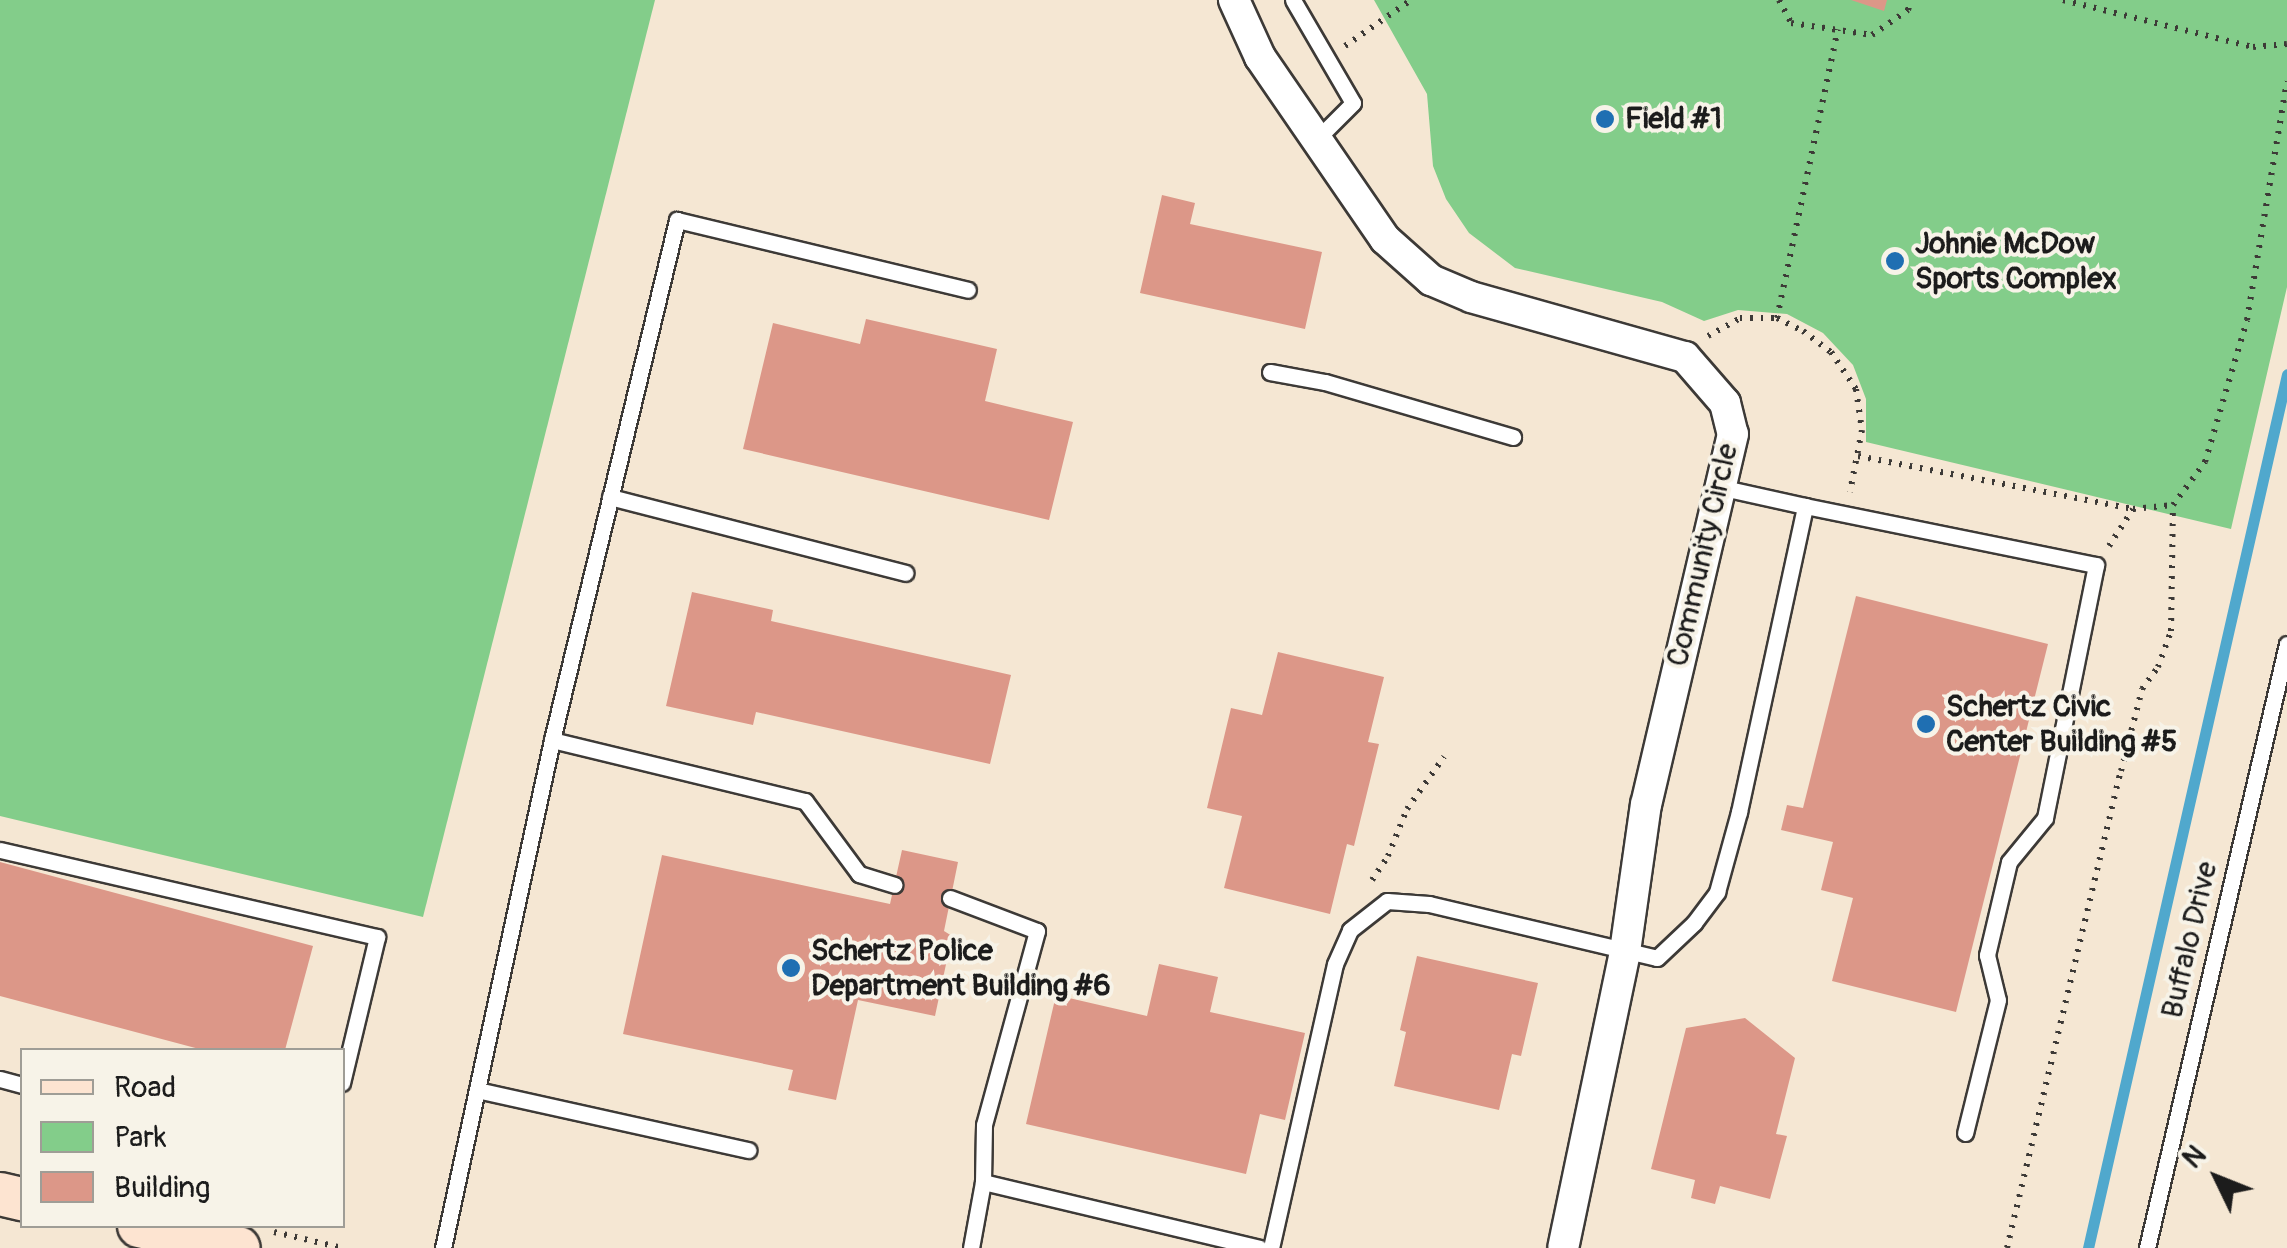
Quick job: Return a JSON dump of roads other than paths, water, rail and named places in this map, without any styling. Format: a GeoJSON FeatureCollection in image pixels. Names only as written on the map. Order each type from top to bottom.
{"type":"FeatureCollection","features":[{"type":"Feature","properties":{"kind":"main road"},"geometry":{"type":"LineString","coordinates":[[152,1228],[238,1243]]}},
{"type":"Feature","properties":{"kind":"street"},"geometry":{"type":"LineString","coordinates":[[1234,0],[1260,57],[1317,140]]}},
{"type":"Feature","properties":{"kind":"street","name":"Community Circle"},"geometry":{"type":"LineString","coordinates":[[1317,140],[1385,239],[1431,280],[1471,297],[1684,356],[1725,404],[1733,434],[1646,804],[1625,952],[1563,1248]]}},
{"type":"Feature","properties":{"kind":"lane"},"geometry":{"type":"LineString","coordinates":[[1293,0],[1353,103],[1317,140]]}},
{"type":"Feature","properties":{"kind":"lane"},"geometry":{"type":"LineString","coordinates":[[443,1248],[552,740],[677,220],[968,290]]}},
{"type":"Feature","properties":{"kind":"lane"},"geometry":{"type":"LineString","coordinates":[[1270,372],[1324,382],[1513,436]]}},
{"type":"Feature","properties":{"kind":"lane"},"geometry":{"type":"LineString","coordinates":[[1718,487],[2096,566],[2044,818],[2010,862],[1987,955],[1998,1000],[1965,1133]]}},
{"type":"Feature","properties":{"kind":"lane"},"geometry":{"type":"LineString","coordinates":[[610,497],[905,573]]}},
{"type":"Feature","properties":{"kind":"lane"},"geometry":{"type":"LineString","coordinates":[[1271,1248],[1334,964],[1350,930],[1387,901],[1428,904],[1657,958],[1694,923],[1718,892],[1805,506]]}},
{"type":"Feature","properties":{"kind":"lane","name":"Buffalo Drive"},"geometry":{"type":"LineString","coordinates":[[2147,1248],[2286,652]]}},
{"type":"Feature","properties":{"kind":"lane"},"geometry":{"type":"LineString","coordinates":[[552,740],[805,802],[860,874],[894,885]]}},
{"type":"Feature","properties":{"kind":"lane"},"geometry":{"type":"LineString","coordinates":[[0,850],[377,937],[345,1070]]}},
{"type":"Feature","properties":{"kind":"lane"},"geometry":{"type":"LineString","coordinates":[[950,898],[1037,931],[984,1125],[982,1182],[971,1248]]}},
{"type":"Feature","properties":{"kind":"lane"},"geometry":{"type":"LineString","coordinates":[[477,1090],[748,1150]]}},
{"type":"Feature","properties":{"kind":"lane"},"geometry":{"type":"LineString","coordinates":[[982,1182],[1259,1248]]}},
{"type":"Feature","properties":{"kind":"waterway"},"geometry":{"type":"LineString","coordinates":[[2088,1248],[2287,374]]}},
{"type":"Feature","properties":{"kind":"place","name":"Field #1"},"geometry":{"type":"Point","coordinates":[1605,119]}},
{"type":"Feature","properties":{"kind":"place","name":"Johnie McDow Sports Complex"},"geometry":{"type":"Point","coordinates":[1895,261]}},
{"type":"Feature","properties":{"kind":"place","name":"Schertz Civic Center Building #5"},"geometry":{"type":"Point","coordinates":[1926,724]}},
{"type":"Feature","properties":{"kind":"place","name":"Schertz Police Department Building #6"},"geometry":{"type":"Point","coordinates":[791,968]}}]}
